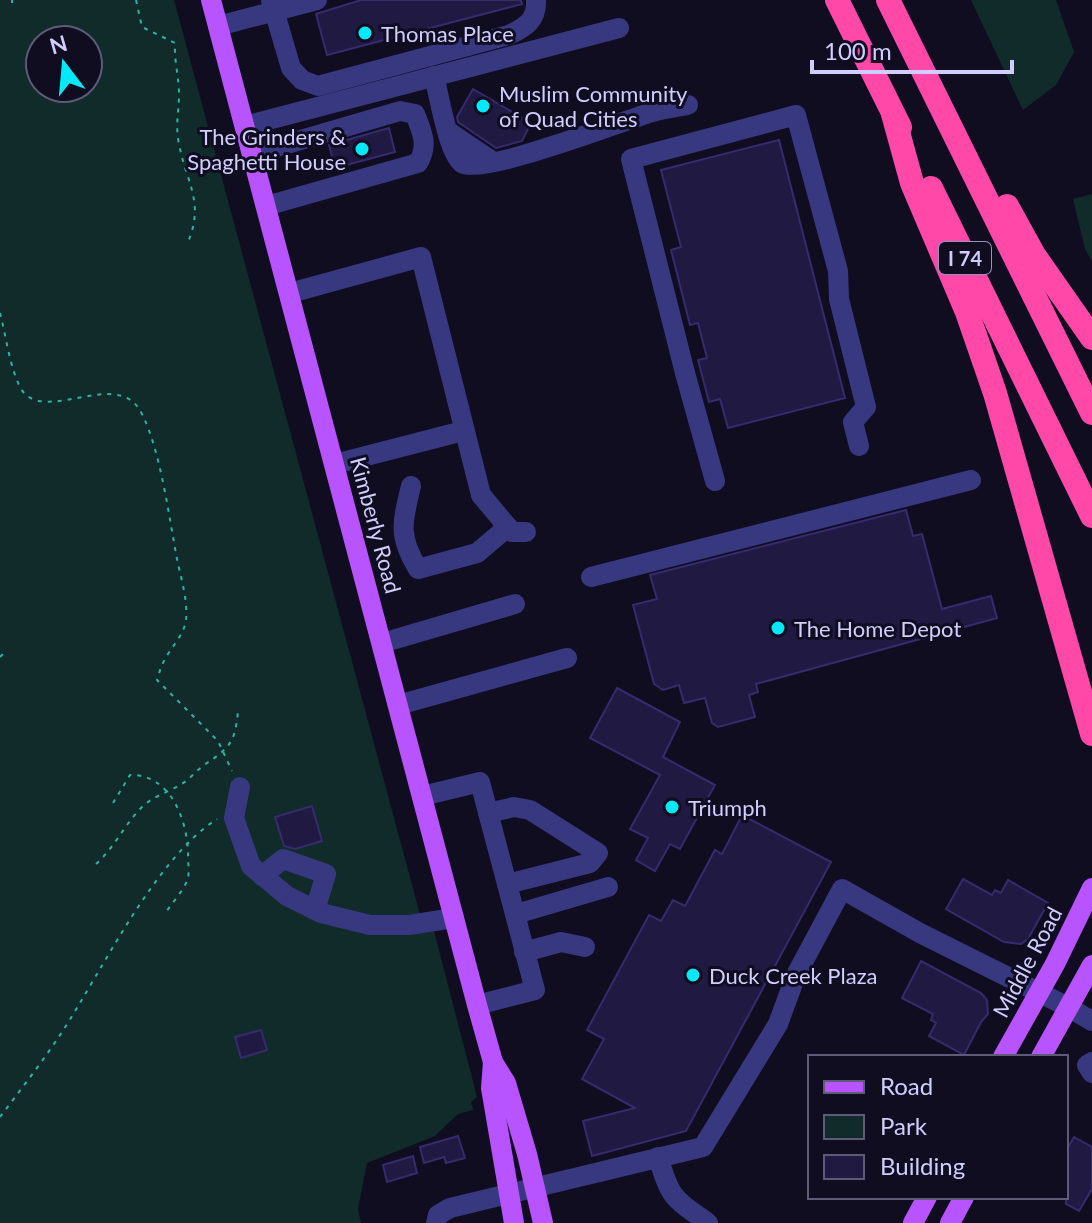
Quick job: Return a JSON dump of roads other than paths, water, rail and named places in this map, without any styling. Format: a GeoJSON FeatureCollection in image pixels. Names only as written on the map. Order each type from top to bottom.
{"type":"FeatureCollection","features":[{"type":"Feature","properties":{"kind":"highway","name":"I 74"},"geometry":{"type":"LineString","coordinates":[[837,0],[1092,516]]}},
{"type":"Feature","properties":{"kind":"highway","name":"I 74"},"geometry":{"type":"LineString","coordinates":[[888,0],[1092,413]]}},
{"type":"Feature","properties":{"kind":"highway"},"geometry":{"type":"LineString","coordinates":[[893,114],[912,183],[967,312],[995,393],[1092,734]]}},
{"type":"Feature","properties":{"kind":"highway"},"geometry":{"type":"LineString","coordinates":[[956,137],[991,176],[1034,255],[1092,338]]}},
{"type":"Feature","properties":{"kind":"main road","name":"Kimberly Road"},"geometry":{"type":"LineString","coordinates":[[211,0],[477,1005],[493,1062],[506,1083],[543,1223]]}},
{"type":"Feature","properties":{"kind":"main road","name":"Middle Road"},"geometry":{"type":"LineString","coordinates":[[1004,1055],[1092,888]]}},
{"type":"Feature","properties":{"kind":"main road"},"geometry":{"type":"LineString","coordinates":[[1042,1055],[1092,965]]}},
{"type":"Feature","properties":{"kind":"main road","name":"Kimberly Road"},"geometry":{"type":"LineString","coordinates":[[493,1062],[491,1088],[514,1223]]}},
{"type":"Feature","properties":{"kind":"main road"},"geometry":{"type":"LineString","coordinates":[[913,1223],[926,1199]]}},
{"type":"Feature","properties":{"kind":"main road"},"geometry":{"type":"LineString","coordinates":[[950,1223],[963,1199]]}},
{"type":"Feature","properties":{"kind":"street"},"geometry":{"type":"LineString","coordinates":[[218,26],[273,6],[317,0]]}},
{"type":"Feature","properties":{"kind":"street"},"geometry":{"type":"LineString","coordinates":[[273,6],[291,68],[302,80],[318,86],[509,35],[531,22],[537,13],[536,0]]}},
{"type":"Feature","properties":{"kind":"street"},"geometry":{"type":"LineString","coordinates":[[245,126],[619,28]]}},
{"type":"Feature","properties":{"kind":"street"},"geometry":{"type":"LineString","coordinates":[[434,76],[454,151],[462,163],[469,166],[507,160],[656,111],[688,105]]}},
{"type":"Feature","properties":{"kind":"street"},"geometry":{"type":"LineString","coordinates":[[253,154],[400,111],[415,114],[424,139],[424,152],[418,163],[266,206]]}},
{"type":"Feature","properties":{"kind":"street"},"geometry":{"type":"LineString","coordinates":[[715,481],[631,159],[796,115],[838,271],[839,299],[866,407],[853,422],[859,446]]}},
{"type":"Feature","properties":{"kind":"street"},"geometry":{"type":"LineString","coordinates":[[290,293],[421,257],[481,495],[517,530],[477,553],[418,569],[402,537],[411,486]]}},
{"type":"Feature","properties":{"kind":"street"},"geometry":{"type":"LineString","coordinates":[[335,464],[463,431]]}},
{"type":"Feature","properties":{"kind":"street"},"geometry":{"type":"LineString","coordinates":[[591,577],[971,480]]}},
{"type":"Feature","properties":{"kind":"street"},"geometry":{"type":"LineString","coordinates":[[382,643],[515,604]]}},
{"type":"Feature","properties":{"kind":"street"},"geometry":{"type":"LineString","coordinates":[[398,705],[567,658]]}},
{"type":"Feature","properties":{"kind":"street"},"geometry":{"type":"LineString","coordinates":[[422,796],[480,782],[516,914],[535,990],[477,1005]]}},
{"type":"Feature","properties":{"kind":"street"},"geometry":{"type":"LineString","coordinates":[[240,787],[234,818],[251,866],[287,896],[315,910],[370,925],[409,925],[454,918]]}},
{"type":"Feature","properties":{"kind":"street"},"geometry":{"type":"LineString","coordinates":[[488,813],[514,807],[530,810],[598,853],[590,863],[507,884]]}},
{"type":"Feature","properties":{"kind":"street"},"geometry":{"type":"LineString","coordinates":[[262,876],[283,859],[326,874],[315,910]]}},
{"type":"Feature","properties":{"kind":"street"},"geometry":{"type":"LineString","coordinates":[[516,914],[608,887]]}},
{"type":"Feature","properties":{"kind":"street"},"geometry":{"type":"LineString","coordinates":[[436,1223],[438,1215],[450,1208],[703,1147],[778,1024],[806,954],[842,889],[920,933],[1092,1021]]}},
{"type":"Feature","properties":{"kind":"street"},"geometry":{"type":"LineString","coordinates":[[524,952],[561,942],[585,947]]}},
{"type":"Feature","properties":{"kind":"street"},"geometry":{"type":"LineString","coordinates":[[658,1157],[674,1199],[708,1223]]}},
{"type":"Feature","properties":{"kind":"place","name":"Thomas Place"},"geometry":{"type":"Point","coordinates":[365,33]}},
{"type":"Feature","properties":{"kind":"place","name":"Muslim Community of Quad Cities"},"geometry":{"type":"Point","coordinates":[483,106]}},
{"type":"Feature","properties":{"kind":"place","name":"The Grinders & Spaghetti House"},"geometry":{"type":"Point","coordinates":[362,149]}},
{"type":"Feature","properties":{"kind":"place","name":"The Home Depot"},"geometry":{"type":"Point","coordinates":[778,628]}},
{"type":"Feature","properties":{"kind":"place","name":"Triumph"},"geometry":{"type":"Point","coordinates":[672,807]}},
{"type":"Feature","properties":{"kind":"place","name":"Duck Creek Plaza"},"geometry":{"type":"Point","coordinates":[693,975]}}]}
